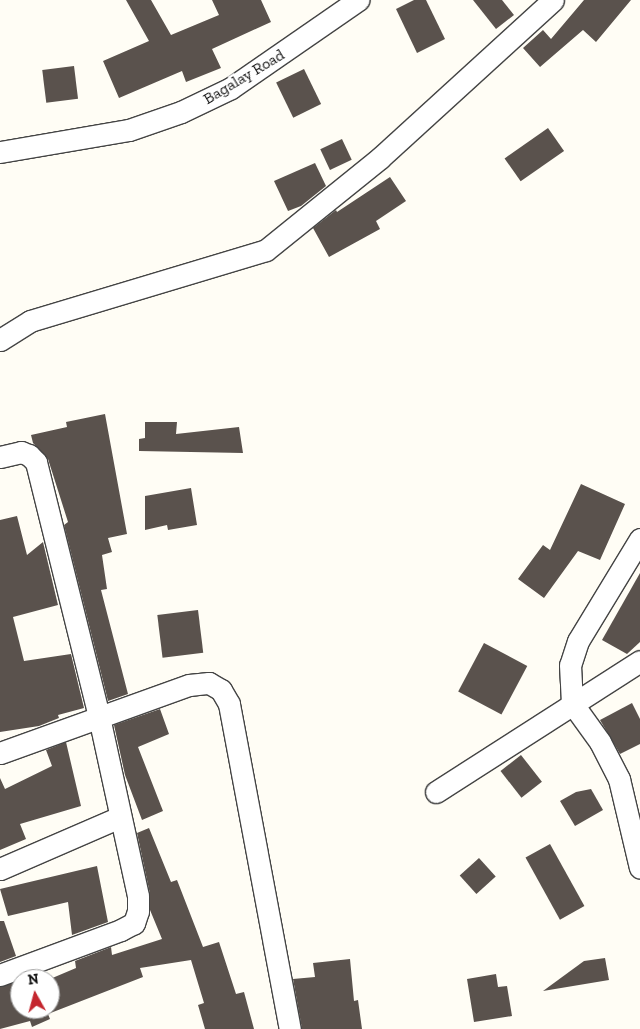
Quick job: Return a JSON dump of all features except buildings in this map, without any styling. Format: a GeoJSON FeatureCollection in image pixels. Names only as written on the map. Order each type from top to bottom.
{"type":"FeatureCollection","features":[{"type":"Feature","properties":{"kind":"street","name":"Bagalay Road"},"geometry":{"type":"LineString","coordinates":[[0,152],[129,130],[181,112],[231,88],[358,0]]}},
{"type":"Feature","properties":{"kind":"street"},"geometry":{"type":"LineString","coordinates":[[0,340],[30,321],[266,250],[380,158],[553,0]]}},
{"type":"Feature","properties":{"kind":"street"},"geometry":{"type":"LineString","coordinates":[[0,457],[21,452],[29,454],[36,462],[98,717],[138,896],[138,911],[134,923],[122,930],[0,975]]}},
{"type":"Feature","properties":{"kind":"street"},"geometry":{"type":"LineString","coordinates":[[640,539],[574,650],[570,665],[572,703],[600,742],[619,779],[640,868]]}},
{"type":"Feature","properties":{"kind":"street"},"geometry":{"type":"LineString","coordinates":[[436,792],[640,661]]}},
{"type":"Feature","properties":{"kind":"street"},"geometry":{"type":"LineString","coordinates":[[0,753],[189,685],[210,684],[221,690],[229,704],[290,1029]]}},
{"type":"Feature","properties":{"kind":"street"},"geometry":{"type":"LineString","coordinates":[[0,869],[120,817]]}}]}
